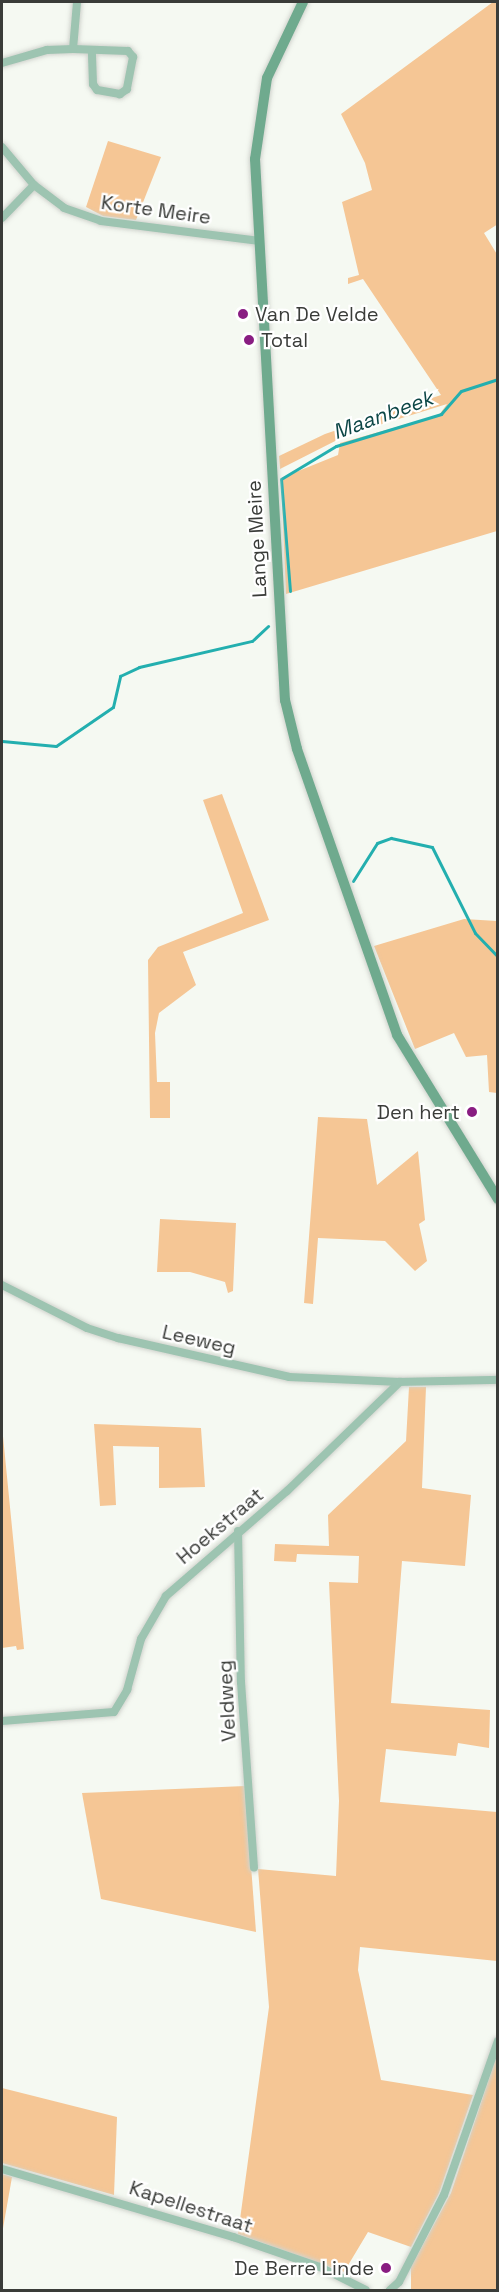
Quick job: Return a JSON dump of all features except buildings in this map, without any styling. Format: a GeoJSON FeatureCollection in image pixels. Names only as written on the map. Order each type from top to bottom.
{"type":"FeatureCollection","features":[{"type":"Feature","properties":{"kind":"street"},"geometry":{"type":"LineString","coordinates":[[73,49],[77,2]]}},
{"type":"Feature","properties":{"kind":"street","name":"Lange Meire"},"geometry":{"type":"LineString","coordinates":[[303,2],[275,55],[261,104],[255,159],[285,700],[297,749],[393,1024],[411,1062],[498,1199]]}},
{"type":"Feature","properties":{"kind":"street"},"geometry":{"type":"LineString","coordinates":[[2,63],[47,50],[92,51],[106,47],[128,51],[133,57],[127,89],[120,94],[97,90],[93,84],[92,51]]}},
{"type":"Feature","properties":{"kind":"street","name":"Korte Meire"},"geometry":{"type":"LineString","coordinates":[[2,147],[34,185],[64,208],[101,221],[260,241]]}},
{"type":"Feature","properties":{"kind":"street"},"geometry":{"type":"LineString","coordinates":[[2,218],[34,185]]}},
{"type":"Feature","properties":{"kind":"street","name":"Leeweg"},"geometry":{"type":"LineString","coordinates":[[2,1285],[87,1328],[118,1338],[289,1377],[400,1382]]}},
{"type":"Feature","properties":{"kind":"street"},"geometry":{"type":"LineString","coordinates":[[400,1382],[498,1380]]}},
{"type":"Feature","properties":{"kind":"street","name":"Hoekstraat"},"geometry":{"type":"LineString","coordinates":[[2,1721],[114,1712],[127,1690],[141,1639],[166,1596],[238,1531],[287,1491],[400,1382]]}},
{"type":"Feature","properties":{"kind":"street","name":"Veldweg"},"geometry":{"type":"LineString","coordinates":[[238,1531],[241,1682],[254,1868]]}},
{"type":"Feature","properties":{"kind":"street"},"geometry":{"type":"LineString","coordinates":[[390,2290],[399,2282],[444,2195],[498,2041]]}},
{"type":"Feature","properties":{"kind":"street","name":"Kapellestraat"},"geometry":{"type":"LineString","coordinates":[[2,2169],[233,2237],[321,2267],[366,2290]]}},
{"type":"Feature","properties":{"kind":"shaded area"},"geometry":{"type":"Polygon","coordinates":[[[493,2],[498,2],[498,224],[484,233],[498,256],[497,531],[286,594],[281,478],[338,455],[340,443],[439,415],[447,404],[347,435],[280,469],[279,456],[325,434],[441,395],[363,279],[348,284],[348,278],[359,275],[342,202],[372,190],[365,163],[341,114],[493,2]]]}},
{"type":"Feature","properties":{"kind":"shaded area"},"geometry":{"type":"Polygon","coordinates":[[[108,141],[161,157],[136,220],[103,216],[86,207],[108,141]]]}},
{"type":"Feature","properties":{"kind":"shaded area"},"geometry":{"type":"Polygon","coordinates":[[[222,794],[269,920],[183,952],[196,985],[159,1013],[155,1033],[157,1082],[170,1082],[170,1118],[150,1118],[148,960],[158,947],[243,913],[203,800],[222,794]]]}},
{"type":"Feature","properties":{"kind":"shaded area"},"geometry":{"type":"Polygon","coordinates":[[[464,919],[497,921],[497,1093],[489,1092],[487,1055],[466,1057],[454,1033],[415,1049],[374,946],[464,919]]]}},
{"type":"Feature","properties":{"kind":"shaded area"},"geometry":{"type":"Polygon","coordinates":[[[318,1117],[367,1119],[377,1185],[418,1151],[425,1220],[419,1224],[427,1261],[415,1271],[385,1241],[318,1238],[313,1304],[304,1303],[318,1117]]]}},
{"type":"Feature","properties":{"kind":"shaded area"},"geometry":{"type":"Polygon","coordinates":[[[160,1219],[236,1223],[233,1291],[228,1293],[225,1282],[190,1272],[157,1272],[160,1219]]]}},
{"type":"Feature","properties":{"kind":"shaded area"},"geometry":{"type":"Polygon","coordinates":[[[409,1387],[426,1387],[422,1488],[471,1495],[465,1566],[402,1561],[391,1703],[490,1710],[489,1748],[458,1743],[456,1756],[386,1749],[380,1802],[497,1812],[497,1961],[360,1947],[358,1970],[381,2080],[473,2095],[439,2193],[411,2247],[368,2232],[344,2272],[238,2234],[269,2007],[258,1869],[336,1876],[339,1801],[329,1582],[358,1583],[359,1556],[297,1554],[296,1562],[274,1561],[275,1544],[329,1546],[328,1515],[406,1441],[409,1387]]]}},
{"type":"Feature","properties":{"kind":"shaded area"},"geometry":{"type":"Polygon","coordinates":[[[94,1424],[201,1428],[205,1487],[159,1488],[159,1447],[113,1446],[116,1505],[100,1506],[94,1424]]]}},
{"type":"Feature","properties":{"kind":"shaded area"},"geometry":{"type":"Polygon","coordinates":[[[2,1426],[24,1649],[17,1650],[16,1646],[2,1648],[2,1426]]]}},
{"type":"Feature","properties":{"kind":"shaded area"},"geometry":{"type":"Polygon","coordinates":[[[245,1786],[256,1932],[101,1899],[82,1793],[245,1786]]]}},
{"type":"Feature","properties":{"kind":"shaded area"},"geometry":{"type":"Polygon","coordinates":[[[497,2055],[497,2290],[411,2290],[411,2267],[451,2193],[497,2055]]]}},
{"type":"Feature","properties":{"kind":"shaded area"},"geometry":{"type":"Polygon","coordinates":[[[2,2088],[117,2117],[114,2195],[2,2163],[2,2088]]]}},
{"type":"Feature","properties":{"kind":"shaded area"},"geometry":{"type":"Polygon","coordinates":[[[2,2174],[12,2177],[2,2234],[2,2174]]]}},
{"type":"Feature","properties":{"kind":"waterway","name":"Maanbeek"},"geometry":{"type":"LineString","coordinates":[[290,591],[281,479],[336,446],[441,414],[461,391],[498,379]]}},
{"type":"Feature","properties":{"kind":"waterway","name":"Maanbeek"},"geometry":{"type":"LineString","coordinates":[[2,741],[56,746],[113,707],[120,676],[139,667],[252,641],[268,626]]}},
{"type":"Feature","properties":{"kind":"waterway"},"geometry":{"type":"LineString","coordinates":[[353,881],[377,843],[391,838],[432,847],[475,933],[498,957]]}},
{"type":"Feature","properties":{"kind":"place","name":"Van De Velde"},"geometry":{"type":"Point","coordinates":[243,314]}},
{"type":"Feature","properties":{"kind":"place","name":"Total"},"geometry":{"type":"Point","coordinates":[249,340]}},
{"type":"Feature","properties":{"kind":"place","name":"Den hert"},"geometry":{"type":"Point","coordinates":[472,1112]}},
{"type":"Feature","properties":{"kind":"place","name":"De Berre Linde"},"geometry":{"type":"Point","coordinates":[386,2268]}}]}
